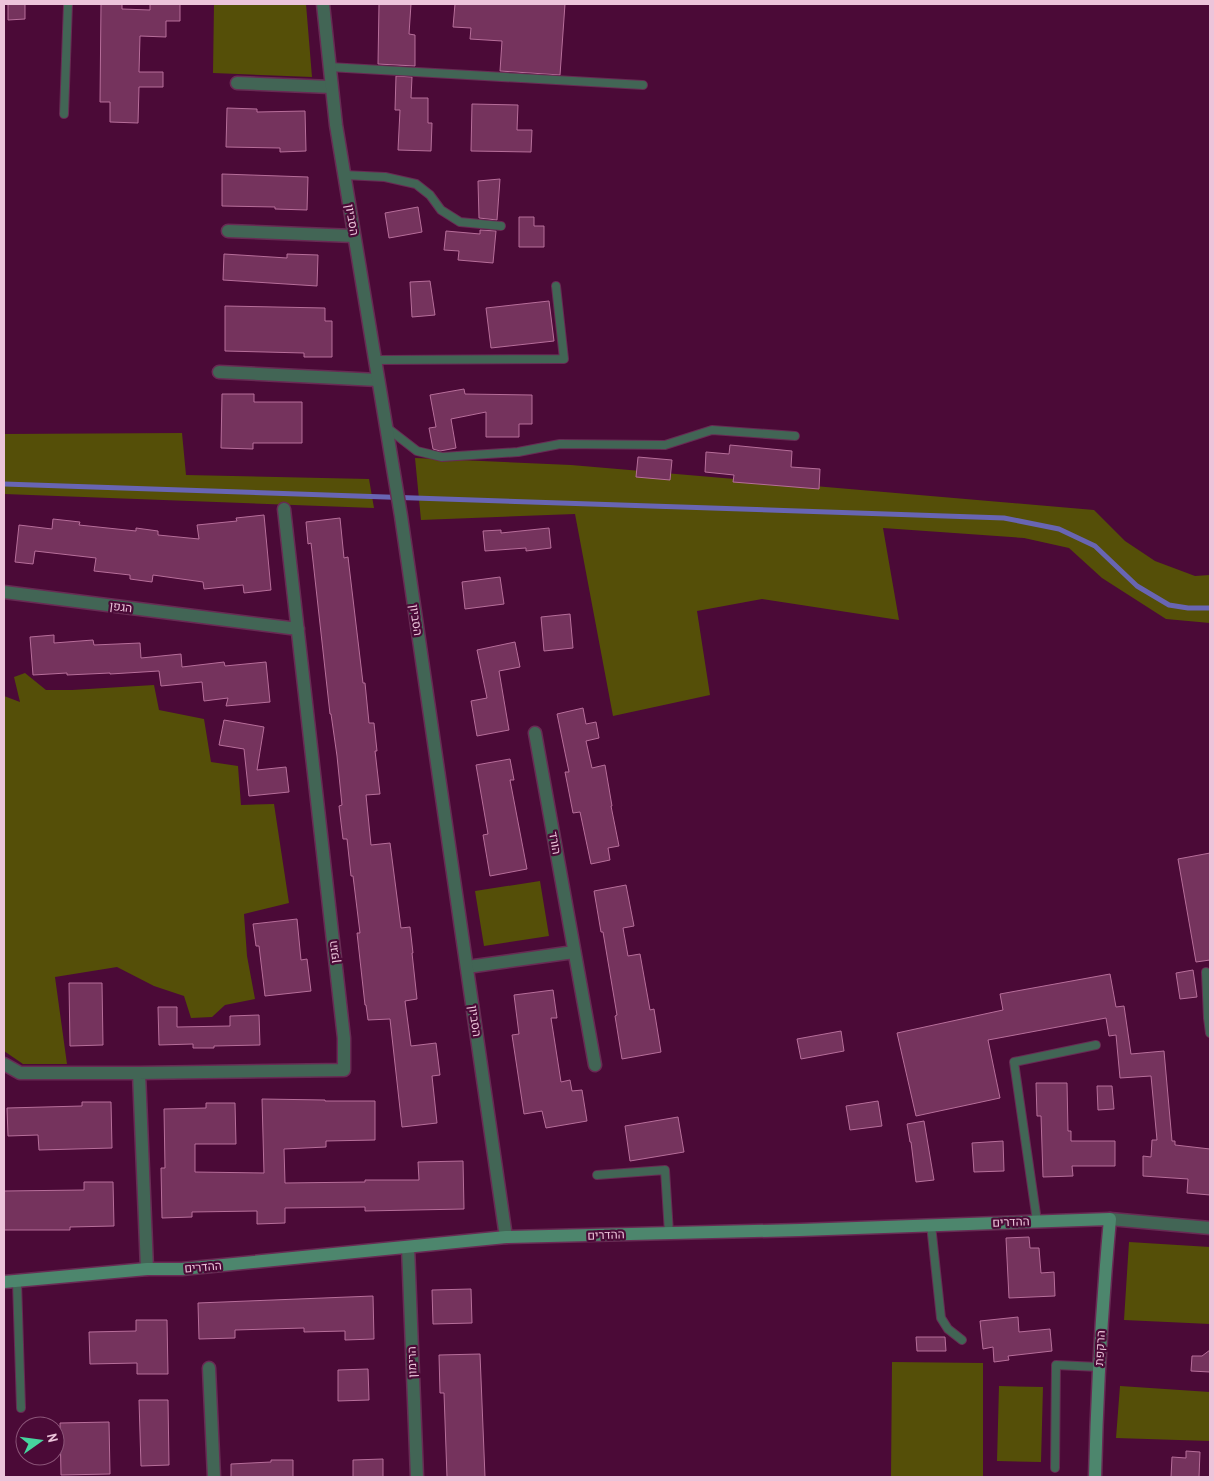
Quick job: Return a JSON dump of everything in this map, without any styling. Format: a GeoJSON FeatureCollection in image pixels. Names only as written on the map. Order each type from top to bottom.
{"type":"FeatureCollection","features":[{"type":"Feature","properties":{"kind":"main road","name":"ההדרים"},"geometry":{"type":"LineString","coordinates":[[4,1282],[147,1270],[182,1269],[506,1238],[1110,1219]]}},
{"type":"Feature","properties":{"kind":"main road","name":"הרקפת"},"geometry":{"type":"LineString","coordinates":[[1095,1477],[1099,1367],[1110,1219]]}},
{"type":"Feature","properties":{"kind":"street","name":"הסביון"},"geometry":{"type":"LineString","coordinates":[[323,4],[336,125],[401,516],[506,1238]]}},
{"type":"Feature","properties":{"kind":"street"},"geometry":{"type":"LineString","coordinates":[[237,83],[332,87]]}},
{"type":"Feature","properties":{"kind":"street"},"geometry":{"type":"LineString","coordinates":[[228,231],[354,236]]}},
{"type":"Feature","properties":{"kind":"street"},"geometry":{"type":"LineString","coordinates":[[219,372],[378,380]]}},
{"type":"Feature","properties":{"kind":"street","name":"הגפן"},"geometry":{"type":"LineString","coordinates":[[4,1064],[20,1073],[344,1070],[343,1028],[284,509]]}},
{"type":"Feature","properties":{"kind":"street","name":"הגפן"},"geometry":{"type":"LineString","coordinates":[[4,592],[298,629]]}},
{"type":"Feature","properties":{"kind":"street","name":"הורד"},"geometry":{"type":"LineString","coordinates":[[535,733],[595,1064]]}},
{"type":"Feature","properties":{"kind":"street"},"geometry":{"type":"LineString","coordinates":[[467,968],[574,952]]}},
{"type":"Feature","properties":{"kind":"street"},"geometry":{"type":"LineString","coordinates":[[138,1073],[147,1270]]}},
{"type":"Feature","properties":{"kind":"street","name":"ההדרים"},"geometry":{"type":"LineString","coordinates":[[1110,1219],[1210,1228]]}},
{"type":"Feature","properties":{"kind":"street","name":"הרימון"},"geometry":{"type":"LineString","coordinates":[[408,1247],[417,1477]]}},
{"type":"Feature","properties":{"kind":"street"},"geometry":{"type":"LineString","coordinates":[[209,1368],[214,1477]]}},
{"type":"Feature","properties":{"kind":"lane"},"geometry":{"type":"LineString","coordinates":[[64,114],[68,4]]}},
{"type":"Feature","properties":{"kind":"lane"},"geometry":{"type":"LineString","coordinates":[[329,67],[643,86]]}},
{"type":"Feature","properties":{"kind":"lane"},"geometry":{"type":"LineString","coordinates":[[344,175],[384,176],[416,184],[430,195],[440,210],[460,222],[501,226]]}},
{"type":"Feature","properties":{"kind":"lane"},"geometry":{"type":"LineString","coordinates":[[375,360],[564,359],[556,286]]}},
{"type":"Feature","properties":{"kind":"lane"},"geometry":{"type":"LineString","coordinates":[[386,427],[417,451],[442,457],[518,452],[560,444],[665,444],[712,430],[795,436]]}},
{"type":"Feature","properties":{"kind":"lane"},"geometry":{"type":"LineString","coordinates":[[1206,972],[1210,1033]]}},
{"type":"Feature","properties":{"kind":"lane"},"geometry":{"type":"LineString","coordinates":[[1038,1221],[1014,1062],[1096,1045]]}},
{"type":"Feature","properties":{"kind":"lane"},"geometry":{"type":"LineString","coordinates":[[597,1175],[665,1170],[669,1233]]}},
{"type":"Feature","properties":{"kind":"lane"},"geometry":{"type":"LineString","coordinates":[[931,1225],[941,1318],[948,1329],[962,1340]]}},
{"type":"Feature","properties":{"kind":"lane"},"geometry":{"type":"LineString","coordinates":[[17,1282],[21,1408]]}},
{"type":"Feature","properties":{"kind":"lane"},"geometry":{"type":"LineString","coordinates":[[1056,1468],[1056,1365],[1099,1367]]}},
{"type":"Feature","properties":{"kind":"shaded area"},"geometry":{"type":"Polygon","coordinates":[[[214,4],[306,4],[312,77],[213,73],[214,4]]]}},
{"type":"Feature","properties":{"kind":"shaded area"},"geometry":{"type":"Polygon","coordinates":[[[182,433],[186,475],[369,479],[374,508],[4,494],[4,434],[182,433]]]}},
{"type":"Feature","properties":{"kind":"shaded area"},"geometry":{"type":"Polygon","coordinates":[[[415,458],[571,465],[1094,510],[1125,541],[1155,561],[1195,576],[1210,575],[1210,623],[1166,619],[1102,578],[1069,548],[1024,538],[883,528],[899,620],[762,599],[697,611],[710,695],[613,716],[575,514],[421,520],[415,458]]]}},
{"type":"Feature","properties":{"kind":"shaded area"},"geometry":{"type":"Polygon","coordinates":[[[25,673],[46,690],[154,685],[159,710],[204,719],[211,762],[238,766],[241,805],[274,804],[289,903],[244,914],[247,956],[255,999],[225,1005],[212,1017],[191,1018],[184,996],[154,986],[117,967],[55,977],[67,1064],[23,1064],[4,1051],[4,696],[20,702],[14,677],[25,673]]]}},
{"type":"Feature","properties":{"kind":"shaded area"},"geometry":{"type":"Polygon","coordinates":[[[540,881],[549,936],[484,946],[475,891],[540,881]]]}},
{"type":"Feature","properties":{"kind":"shaded area"},"geometry":{"type":"Polygon","coordinates":[[[1129,1242],[1210,1247],[1210,1324],[1124,1320],[1129,1242]]]}},
{"type":"Feature","properties":{"kind":"shaded area"},"geometry":{"type":"Polygon","coordinates":[[[892,1362],[983,1363],[983,1477],[891,1477],[892,1362]]]}},
{"type":"Feature","properties":{"kind":"shaded area"},"geometry":{"type":"Polygon","coordinates":[[[999,1386],[1043,1387],[1041,1462],[997,1461],[999,1386]]]}},
{"type":"Feature","properties":{"kind":"shaded area"},"geometry":{"type":"Polygon","coordinates":[[[1120,1386],[1210,1392],[1210,1441],[1116,1438],[1120,1386]]]}},
{"type":"Feature","properties":{"kind":"building"},"geometry":{"type":"Polygon","coordinates":[[[8,4],[25,4],[25,19],[8,20],[8,4]]]}},
{"type":"Feature","properties":{"kind":"building"},"geometry":{"type":"Polygon","coordinates":[[[101,4],[122,4],[122,9],[150,10],[150,4],[180,4],[180,21],[166,21],[166,37],[140,36],[139,72],[163,72],[163,87],[139,87],[138,123],[110,122],[110,102],[100,102],[101,4]]]}},
{"type":"Feature","properties":{"kind":"building"},"geometry":{"type":"Polygon","coordinates":[[[379,4],[411,4],[409,34],[415,35],[415,66],[378,64],[379,4]]]}},
{"type":"Feature","properties":{"kind":"building"},"geometry":{"type":"Polygon","coordinates":[[[455,4],[565,4],[560,75],[500,71],[502,41],[470,39],[471,28],[453,27],[455,4]]]}},
{"type":"Feature","properties":{"kind":"building"},"geometry":{"type":"Polygon","coordinates":[[[396,76],[412,77],[411,98],[428,98],[428,123],[432,123],[431,151],[398,150],[400,110],[395,110],[396,76]]]}},
{"type":"Feature","properties":{"kind":"building"},"geometry":{"type":"Polygon","coordinates":[[[472,104],[518,105],[517,130],[532,130],[531,152],[471,151],[472,104]]]}},
{"type":"Feature","properties":{"kind":"building"},"geometry":{"type":"Polygon","coordinates":[[[227,108],[257,109],[257,112],[305,111],[306,151],[280,152],[280,148],[226,147],[227,108]]]}},
{"type":"Feature","properties":{"kind":"building"},"geometry":{"type":"Polygon","coordinates":[[[222,174],[308,177],[307,210],[222,206],[222,174]]]}},
{"type":"Feature","properties":{"kind":"building"},"geometry":{"type":"Polygon","coordinates":[[[500,179],[497,220],[479,218],[478,181],[500,179]]]}},
{"type":"Feature","properties":{"kind":"building"},"geometry":{"type":"Polygon","coordinates":[[[418,207],[422,232],[389,238],[385,213],[418,207]]]}},
{"type":"Feature","properties":{"kind":"building"},"geometry":{"type":"Polygon","coordinates":[[[519,217],[534,217],[534,226],[544,226],[544,247],[519,247],[519,217]]]}},
{"type":"Feature","properties":{"kind":"building"},"geometry":{"type":"Polygon","coordinates":[[[480,230],[496,231],[493,263],[458,260],[459,251],[444,250],[446,231],[480,234],[480,230]]]}},
{"type":"Feature","properties":{"kind":"building"},"geometry":{"type":"Polygon","coordinates":[[[224,254],[287,258],[287,254],[318,255],[317,286],[223,280],[224,254]]]}},
{"type":"Feature","properties":{"kind":"building"},"geometry":{"type":"Polygon","coordinates":[[[430,281],[435,315],[412,317],[410,282],[430,281]]]}},
{"type":"Feature","properties":{"kind":"building"},"geometry":{"type":"Polygon","coordinates":[[[549,301],[554,341],[491,348],[486,308],[549,301]]]}},
{"type":"Feature","properties":{"kind":"building"},"geometry":{"type":"Polygon","coordinates":[[[225,306],[325,308],[325,321],[332,321],[332,357],[304,357],[304,353],[225,351],[225,306]]]}},
{"type":"Feature","properties":{"kind":"building"},"geometry":{"type":"Polygon","coordinates":[[[464,389],[465,394],[532,395],[532,424],[519,424],[519,437],[486,437],[486,412],[451,419],[456,448],[440,451],[433,449],[429,428],[436,427],[430,395],[464,389]]]}},
{"type":"Feature","properties":{"kind":"building"},"geometry":{"type":"Polygon","coordinates":[[[222,394],[254,394],[254,402],[302,402],[302,443],[253,443],[253,449],[221,448],[222,394]]]}},
{"type":"Feature","properties":{"kind":"building"},"geometry":{"type":"Polygon","coordinates":[[[730,445],[792,451],[791,467],[820,469],[819,489],[733,482],[734,475],[705,472],[706,452],[729,454],[730,445]]]}},
{"type":"Feature","properties":{"kind":"building"},"geometry":{"type":"Polygon","coordinates":[[[638,457],[672,460],[670,480],[636,477],[638,457]]]}},
{"type":"Feature","properties":{"kind":"building"},"geometry":{"type":"Polygon","coordinates":[[[264,515],[271,590],[244,593],[243,585],[204,589],[203,582],[153,575],[152,582],[130,579],[130,575],[94,571],[96,558],[35,551],[33,564],[15,562],[19,525],[52,529],[53,519],[80,522],[79,525],[136,531],[136,528],[158,531],[158,535],[199,539],[197,525],[237,521],[236,518],[264,515]]]}},
{"type":"Feature","properties":{"kind":"building"},"geometry":{"type":"Polygon","coordinates":[[[340,518],[344,558],[348,557],[369,723],[374,723],[377,751],[375,751],[380,794],[366,795],[371,845],[390,843],[401,928],[410,927],[417,999],[405,1001],[411,1046],[436,1043],[440,1075],[432,1076],[437,1123],[402,1127],[390,1019],[368,1020],[365,1005],[357,933],[360,933],[347,839],[343,839],[339,806],[342,805],[337,756],[330,714],[311,543],[308,544],[306,522],[340,518]]]}},
{"type":"Feature","properties":{"kind":"building"},"geometry":{"type":"Polygon","coordinates":[[[549,528],[551,548],[526,551],[526,548],[485,551],[483,531],[501,530],[501,533],[549,528]]]}},
{"type":"Feature","properties":{"kind":"building"},"geometry":{"type":"Polygon","coordinates":[[[500,577],[504,604],[465,609],[462,582],[500,577]]]}},
{"type":"Feature","properties":{"kind":"building"},"geometry":{"type":"Polygon","coordinates":[[[570,614],[573,648],[544,651],[541,617],[570,614]]]}},
{"type":"Feature","properties":{"kind":"building"},"geometry":{"type":"Polygon","coordinates":[[[54,635],[54,643],[93,640],[94,645],[140,643],[141,658],[181,654],[182,667],[224,662],[225,666],[266,662],[270,702],[226,706],[228,698],[204,701],[202,682],[161,686],[159,671],[33,675],[30,637],[54,635]]]}},
{"type":"Feature","properties":{"kind":"building"},"geometry":{"type":"Polygon","coordinates":[[[515,642],[520,667],[499,671],[509,730],[477,736],[471,701],[487,698],[477,650],[515,642]]]}},
{"type":"Feature","properties":{"kind":"building"},"geometry":{"type":"Polygon","coordinates":[[[583,708],[586,724],[596,722],[599,738],[586,741],[592,768],[605,765],[619,846],[608,848],[610,860],[591,864],[580,812],[573,813],[565,772],[569,772],[557,714],[583,708]]]}},
{"type":"Feature","properties":{"kind":"building"},"geometry":{"type":"Polygon","coordinates":[[[224,720],[264,727],[257,770],[286,767],[289,792],[249,796],[244,749],[219,745],[224,720]]]}},
{"type":"Feature","properties":{"kind":"building"},"geometry":{"type":"Polygon","coordinates":[[[510,759],[514,780],[510,780],[527,869],[490,876],[483,835],[488,834],[476,765],[510,759]]]}},
{"type":"Feature","properties":{"kind":"building"},"geometry":{"type":"Polygon","coordinates":[[[1210,853],[1210,960],[1196,962],[1178,859],[1210,853]]]}},
{"type":"Feature","properties":{"kind":"building"},"geometry":{"type":"Polygon","coordinates":[[[626,885],[634,926],[623,928],[628,956],[640,954],[650,1010],[654,1009],[661,1052],[622,1059],[615,1016],[617,1015],[594,891],[626,885]]]}},
{"type":"Feature","properties":{"kind":"building"},"geometry":{"type":"Polygon","coordinates":[[[297,919],[301,960],[307,959],[311,991],[265,996],[259,946],[256,946],[253,924],[297,919]]]}},
{"type":"Feature","properties":{"kind":"building"},"geometry":{"type":"Polygon","coordinates":[[[1193,970],[1197,997],[1180,999],[1176,973],[1193,970]]]}},
{"type":"Feature","properties":{"kind":"building"},"geometry":{"type":"Polygon","coordinates":[[[1110,974],[1116,1007],[1124,1006],[1131,1054],[1164,1051],[1172,1141],[1175,1141],[1175,1145],[1210,1149],[1210,1195],[1187,1193],[1188,1179],[1143,1176],[1143,1156],[1151,1157],[1152,1140],[1157,1140],[1151,1076],[1120,1078],[1116,1035],[1109,1036],[1106,1018],[988,1040],[1000,1098],[916,1116],[897,1033],[1003,1010],[1000,994],[1110,974]]]}},
{"type":"Feature","properties":{"kind":"building"},"geometry":{"type":"Polygon","coordinates":[[[69,983],[102,983],[103,1045],[70,1046],[69,983]]]}},
{"type":"Feature","properties":{"kind":"building"},"geometry":{"type":"Polygon","coordinates":[[[553,990],[557,1018],[551,1018],[561,1082],[570,1080],[572,1091],[582,1090],[587,1121],[546,1128],[542,1111],[524,1114],[512,1035],[519,1034],[514,995],[553,990]]]}},
{"type":"Feature","properties":{"kind":"building"},"geometry":{"type":"Polygon","coordinates":[[[158,1007],[177,1007],[177,1027],[230,1026],[230,1016],[259,1015],[260,1045],[193,1048],[193,1044],[159,1045],[158,1007]]]}},
{"type":"Feature","properties":{"kind":"building"},"geometry":{"type":"Polygon","coordinates":[[[841,1031],[844,1051],[801,1059],[797,1039],[841,1031]]]}},
{"type":"Feature","properties":{"kind":"building"},"geometry":{"type":"Polygon","coordinates":[[[1036,1083],[1067,1083],[1068,1131],[1071,1131],[1071,1141],[1115,1141],[1115,1166],[1072,1166],[1073,1176],[1043,1177],[1041,1116],[1037,1116],[1036,1083]]]}},
{"type":"Feature","properties":{"kind":"building"},"geometry":{"type":"Polygon","coordinates":[[[1097,1086],[1112,1086],[1114,1109],[1098,1110],[1097,1086]]]}},
{"type":"Feature","properties":{"kind":"building"},"geometry":{"type":"Polygon","coordinates":[[[262,1099],[375,1101],[375,1140],[326,1141],[326,1147],[284,1149],[285,1183],[419,1180],[418,1162],[463,1161],[464,1209],[365,1211],[365,1207],[285,1208],[285,1223],[257,1224],[257,1211],[192,1212],[192,1217],[162,1218],[161,1168],[165,1168],[164,1109],[206,1108],[206,1103],[235,1103],[236,1144],[195,1144],[195,1172],[264,1173],[262,1099]]]}},
{"type":"Feature","properties":{"kind":"building"},"geometry":{"type":"Polygon","coordinates":[[[878,1101],[882,1126],[850,1130],[846,1106],[878,1101]]]}},
{"type":"Feature","properties":{"kind":"building"},"geometry":{"type":"Polygon","coordinates":[[[82,1102],[111,1102],[112,1148],[39,1150],[38,1135],[8,1136],[7,1108],[82,1106],[82,1102]]]}},
{"type":"Feature","properties":{"kind":"building"},"geometry":{"type":"Polygon","coordinates":[[[678,1117],[684,1152],[630,1161],[625,1126],[678,1117]]]}},
{"type":"Feature","properties":{"kind":"building"},"geometry":{"type":"Polygon","coordinates":[[[924,1121],[934,1180],[916,1182],[907,1124],[924,1121]]]}},
{"type":"Feature","properties":{"kind":"building"},"geometry":{"type":"Polygon","coordinates":[[[1003,1141],[1004,1171],[974,1172],[972,1143],[1003,1141]]]}},
{"type":"Feature","properties":{"kind":"building"},"geometry":{"type":"Polygon","coordinates":[[[84,1182],[113,1182],[114,1226],[70,1227],[70,1230],[4,1230],[4,1191],[84,1190],[84,1182]]]}},
{"type":"Feature","properties":{"kind":"building"},"geometry":{"type":"Polygon","coordinates":[[[1029,1237],[1030,1248],[1039,1248],[1041,1273],[1054,1272],[1055,1296],[1009,1298],[1006,1238],[1029,1237]]]}},
{"type":"Feature","properties":{"kind":"building"},"geometry":{"type":"Polygon","coordinates":[[[471,1289],[472,1323],[433,1324],[432,1290],[471,1289]]]}},
{"type":"Feature","properties":{"kind":"building"},"geometry":{"type":"Polygon","coordinates":[[[373,1296],[374,1339],[345,1340],[345,1331],[304,1332],[304,1328],[235,1330],[235,1338],[199,1339],[198,1303],[373,1296]]]}},
{"type":"Feature","properties":{"kind":"building"},"geometry":{"type":"Polygon","coordinates":[[[1018,1317],[1019,1332],[1050,1329],[1052,1351],[1008,1356],[1009,1360],[994,1362],[993,1347],[983,1349],[980,1321],[1018,1317]]]}},
{"type":"Feature","properties":{"kind":"building"},"geometry":{"type":"Polygon","coordinates":[[[136,1320],[167,1320],[168,1374],[137,1374],[137,1363],[90,1364],[89,1332],[136,1331],[136,1320]]]}},
{"type":"Feature","properties":{"kind":"building"},"geometry":{"type":"Polygon","coordinates":[[[916,1337],[945,1337],[946,1351],[917,1351],[916,1337]]]}},
{"type":"Feature","properties":{"kind":"building"},"geometry":{"type":"Polygon","coordinates":[[[1210,1350],[1210,1372],[1191,1371],[1192,1356],[1202,1356],[1210,1350]]]}},
{"type":"Feature","properties":{"kind":"building"},"geometry":{"type":"Polygon","coordinates":[[[480,1354],[485,1477],[447,1477],[444,1393],[440,1393],[439,1355],[480,1354]]]}},
{"type":"Feature","properties":{"kind":"building"},"geometry":{"type":"Polygon","coordinates":[[[368,1369],[369,1400],[338,1401],[338,1370],[368,1369]]]}},
{"type":"Feature","properties":{"kind":"building"},"geometry":{"type":"Polygon","coordinates":[[[139,1400],[168,1400],[169,1465],[141,1466],[139,1400]]]}},
{"type":"Feature","properties":{"kind":"building"},"geometry":{"type":"Polygon","coordinates":[[[109,1422],[110,1474],[61,1475],[61,1466],[65,1466],[65,1423],[109,1422]]]}},
{"type":"Feature","properties":{"kind":"building"},"geometry":{"type":"Polygon","coordinates":[[[1186,1451],[1200,1452],[1199,1477],[1171,1477],[1172,1457],[1186,1458],[1186,1451]]]}},
{"type":"Feature","properties":{"kind":"building"},"geometry":{"type":"Polygon","coordinates":[[[383,1459],[383,1477],[353,1477],[353,1460],[383,1459]]]}},
{"type":"Feature","properties":{"kind":"building"},"geometry":{"type":"Polygon","coordinates":[[[271,1460],[293,1460],[293,1477],[231,1477],[231,1464],[271,1462],[271,1460]]]}},
{"type":"Feature","properties":{"kind":"waterway"},"geometry":{"type":"LineString","coordinates":[[4,484],[1004,518],[1059,529],[1095,546],[1137,586],[1169,605],[1188,608],[1210,608]]}}]}
